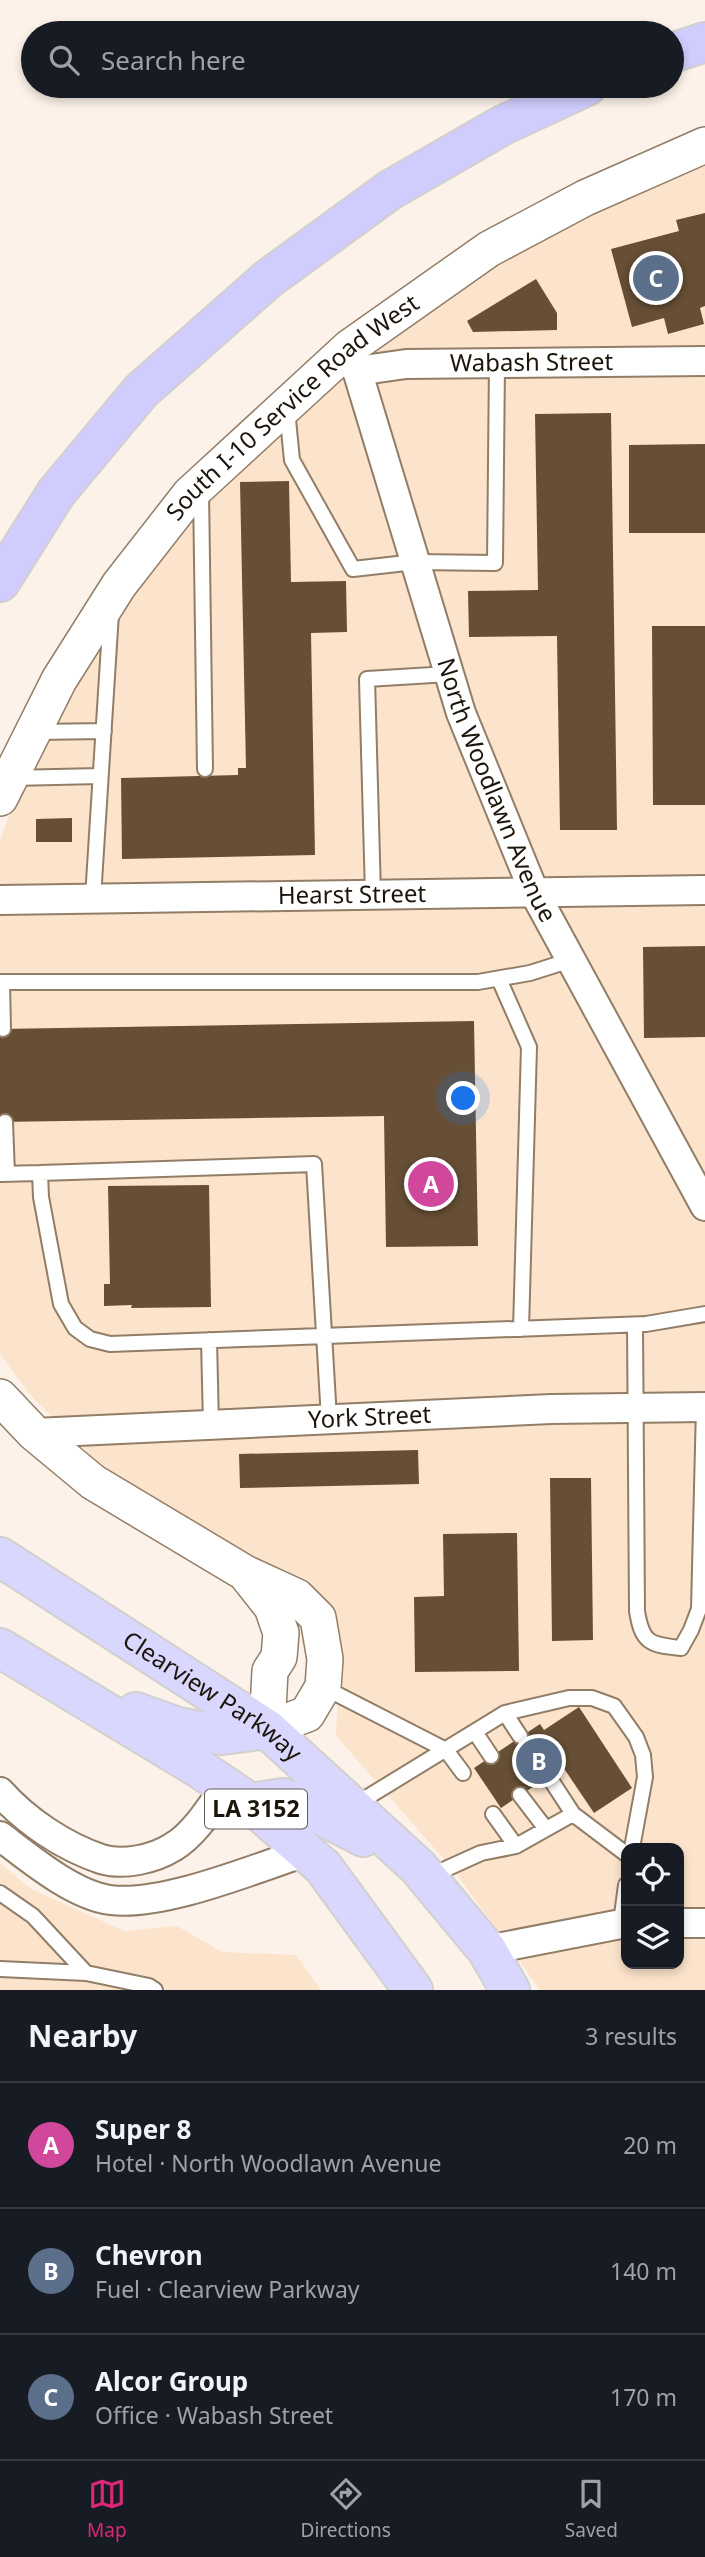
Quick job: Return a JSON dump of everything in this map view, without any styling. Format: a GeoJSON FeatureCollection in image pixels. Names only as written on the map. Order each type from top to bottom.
{"type":"FeatureCollection","features":[{"type":"Feature","properties":{"kind":"highway"},"geometry":{"type":"LineString","coordinates":[[684,49],[705,42]]}},
{"type":"Feature","properties":{"kind":"highway"},"geometry":{"type":"LineString","coordinates":[[0,582],[56,493],[141,391],[268,279],[390,190],[503,125],[561,98]]}},
{"type":"Feature","properties":{"kind":"highway","name":"Clearview Parkway"},"geometry":{"type":"LineString","coordinates":[[0,1557],[267,1729],[422,1872],[487,1950],[510,1990]]}},
{"type":"Feature","properties":{"kind":"highway","name":"LA 3152"},"geometry":{"type":"LineString","coordinates":[[0,1648],[197,1767],[237,1795],[306,1852],[323,1867],[413,1990]]}},
{"type":"Feature","properties":{"kind":"highway"},"geometry":{"type":"LineString","coordinates":[[53,1680],[178,1727],[222,1735],[267,1729]]}},
{"type":"Feature","properties":{"kind":"highway"},"geometry":{"type":"LineString","coordinates":[[237,1795],[294,1801],[422,1872]]}},
{"type":"Feature","properties":{"kind":"street","name":"South I-10 Service Road West"},"geometry":{"type":"LineString","coordinates":[[5,788],[58,680],[112,595],[190,494],[286,405],[353,359],[489,249],[585,198],[705,145]]}},
{"type":"Feature","properties":{"kind":"street","name":"Wabash Street"},"geometry":{"type":"LineString","coordinates":[[353,359],[405,364],[705,361]]}},
{"type":"Feature","properties":{"kind":"street","name":"North Woodlawn Avenue"},"geometry":{"type":"LineString","coordinates":[[353,359],[461,713],[534,892],[705,1206]]}},
{"type":"Feature","properties":{"kind":"street","name":"Hearst Street"},"geometry":{"type":"LineString","coordinates":[[0,900],[705,890]]}},
{"type":"Feature","properties":{"kind":"street"},"geometry":{"type":"LineString","coordinates":[[0,1397],[34,1433],[93,1482],[245,1573],[297,1597],[317,1618],[325,1659],[323,1688],[307,1714],[267,1729],[270,1671],[278,1657],[281,1633],[272,1607],[245,1573]]}},
{"type":"Feature","properties":{"kind":"street","name":"York Street"},"geometry":{"type":"LineString","coordinates":[[34,1433],[551,1409],[704,1407]]}},
{"type":"Feature","properties":{"kind":"street"},"geometry":{"type":"LineString","coordinates":[[0,1791],[18,1812],[69,1843],[103,1860],[139,1861],[174,1847],[205,1816],[237,1795]]}},
{"type":"Feature","properties":{"kind":"street"},"geometry":{"type":"LineString","coordinates":[[0,1836],[79,1889],[108,1900],[140,1900],[188,1889],[306,1852]]}},
{"type":"Feature","properties":{"kind":"street"},"geometry":{"type":"LineString","coordinates":[[684,1923],[705,1923]]}},
{"type":"Feature","properties":{"kind":"street"},"geometry":{"type":"LineString","coordinates":[[487,1950],[621,1924]]}},
{"type":"Feature","properties":{"kind":"lane"},"geometry":{"type":"LineString","coordinates":[[286,405],[292,460],[353,569],[415,562],[495,564],[497,363]]}},
{"type":"Feature","properties":{"kind":"lane"},"geometry":{"type":"LineString","coordinates":[[201,484],[205,769]]}},
{"type":"Feature","properties":{"kind":"lane"},"geometry":{"type":"LineString","coordinates":[[93,898],[112,595]]}},
{"type":"Feature","properties":{"kind":"lane"},"geometry":{"type":"LineString","coordinates":[[373,894],[366,679],[449,674]]}},
{"type":"Feature","properties":{"kind":"lane"},"geometry":{"type":"LineString","coordinates":[[33,732],[104,731]]}},
{"type":"Feature","properties":{"kind":"lane"},"geometry":{"type":"LineString","coordinates":[[5,788],[100,776]]}},
{"type":"Feature","properties":{"kind":"lane"},"geometry":{"type":"LineString","coordinates":[[3,1029],[1,982],[478,982],[530,974],[571,960]]}},
{"type":"Feature","properties":{"kind":"lane"},"geometry":{"type":"LineString","coordinates":[[499,979],[529,1047],[521,1329]]}},
{"type":"Feature","properties":{"kind":"lane"},"geometry":{"type":"LineString","coordinates":[[5,1122],[4,1174],[314,1164],[329,1419]]}},
{"type":"Feature","properties":{"kind":"lane"},"geometry":{"type":"LineString","coordinates":[[40,1173],[41,1197],[61,1304],[75,1328],[90,1339],[110,1343],[635,1325],[705,1314]]}},
{"type":"Feature","properties":{"kind":"lane"},"geometry":{"type":"LineString","coordinates":[[635,1325],[637,1611],[640,1633],[654,1646],[681,1647],[699,1609],[704,1407]]}},
{"type":"Feature","properties":{"kind":"lane"},"geometry":{"type":"LineString","coordinates":[[209,1340],[211,1425]]}},
{"type":"Feature","properties":{"kind":"lane"},"geometry":{"type":"LineString","coordinates":[[323,1688],[446,1750],[463,1773]]}},
{"type":"Feature","properties":{"kind":"lane"},"geometry":{"type":"LineString","coordinates":[[352,1807],[505,1713],[569,1698],[592,1698],[614,1706],[636,1737],[643,1755],[645,1777],[633,1843]]}},
{"type":"Feature","properties":{"kind":"lane"},"geometry":{"type":"LineString","coordinates":[[505,1713],[520,1736]]}},
{"type":"Feature","properties":{"kind":"lane"},"geometry":{"type":"LineString","coordinates":[[475,1732],[491,1756]]}},
{"type":"Feature","properties":{"kind":"lane"},"geometry":{"type":"LineString","coordinates":[[549,1777],[573,1814],[621,1850]]}},
{"type":"Feature","properties":{"kind":"lane"},"geometry":{"type":"LineString","coordinates":[[520,1795],[546,1829]]}},
{"type":"Feature","properties":{"kind":"lane"},"geometry":{"type":"LineString","coordinates":[[493,1814],[516,1846]]}},
{"type":"Feature","properties":{"kind":"lane"},"geometry":{"type":"LineString","coordinates":[[422,1872],[481,1853],[516,1846],[573,1814]]}},
{"type":"Feature","properties":{"kind":"lane"},"geometry":{"type":"LineString","coordinates":[[0,1893],[33,1916],[86,1973]]}},
{"type":"Feature","properties":{"kind":"lane"},"geometry":{"type":"LineString","coordinates":[[0,1969],[86,1973],[149,1986],[155,1990]]}},
{"type":"Feature","properties":{"kind":"shaded area"},"geometry":{"type":"Polygon","coordinates":[[[705,166],[705,1990],[540,1990],[455,1872],[336,1736],[340,1654],[308,1595],[100,1464],[31,1396],[0,1354],[0,841],[17,792],[71,683],[199,502],[328,385],[461,283],[543,234],[663,180],[705,166]]]}},
{"type":"Feature","properties":{"kind":"shaded area"},"geometry":{"type":"Polygon","coordinates":[[[0,1863],[31,1889],[125,1931],[177,1926],[222,1952],[296,1955],[321,1990],[0,1990],[0,1863]]]}},
{"type":"Feature","properties":{"kind":"building"},"geometry":{"type":"Polygon","coordinates":[[[705,213],[705,306],[700,308],[704,324],[668,334],[664,318],[632,327],[611,249],[679,231],[676,220],[705,213]]]}},
{"type":"Feature","properties":{"kind":"building"},"geometry":{"type":"Polygon","coordinates":[[[536,279],[557,313],[557,330],[473,332],[467,321],[536,279]]]}},
{"type":"Feature","properties":{"kind":"building"},"geometry":{"type":"Polygon","coordinates":[[[611,413],[617,830],[560,830],[557,636],[469,637],[468,591],[538,590],[535,414],[611,413]]]}},
{"type":"Feature","properties":{"kind":"building"},"geometry":{"type":"Polygon","coordinates":[[[705,444],[705,533],[629,533],[629,445],[705,444]]]}},
{"type":"Feature","properties":{"kind":"building"},"geometry":{"type":"Polygon","coordinates":[[[289,481],[291,582],[346,581],[347,632],[311,633],[315,855],[122,859],[121,778],[238,775],[238,768],[246,768],[240,482],[289,481]]]}},
{"type":"Feature","properties":{"kind":"building"},"geometry":{"type":"Polygon","coordinates":[[[652,626],[705,626],[705,805],[653,805],[652,626]]]}},
{"type":"Feature","properties":{"kind":"building"},"geometry":{"type":"Polygon","coordinates":[[[72,818],[72,842],[36,842],[36,819],[72,818]]]}},
{"type":"Feature","properties":{"kind":"building"},"geometry":{"type":"Polygon","coordinates":[[[705,946],[705,1037],[644,1038],[643,947],[705,946]]]}},
{"type":"Feature","properties":{"kind":"building"},"geometry":{"type":"Polygon","coordinates":[[[474,1021],[478,1246],[386,1247],[384,1116],[0,1122],[0,1029],[474,1021]]]}},
{"type":"Feature","properties":{"kind":"building"},"geometry":{"type":"Polygon","coordinates":[[[209,1185],[211,1307],[104,1306],[104,1284],[110,1284],[108,1186],[209,1185]]]}},
{"type":"Feature","properties":{"kind":"building"},"geometry":{"type":"Polygon","coordinates":[[[418,1450],[419,1484],[240,1488],[239,1454],[418,1450]]]}},
{"type":"Feature","properties":{"kind":"building"},"geometry":{"type":"Polygon","coordinates":[[[550,1478],[591,1478],[593,1640],[552,1641],[550,1478]]]}},
{"type":"Feature","properties":{"kind":"building"},"geometry":{"type":"Polygon","coordinates":[[[517,1533],[519,1671],[415,1672],[414,1597],[444,1596],[443,1534],[517,1533]]]}},
{"type":"Feature","properties":{"kind":"building"},"geometry":{"type":"Polygon","coordinates":[[[579,1707],[632,1788],[594,1813],[563,1767],[501,1808],[474,1768],[540,1724],[544,1730],[579,1707]]]}},
{"type":"Feature","properties":{"kind":"place","name":"Alcor Group"},"geometry":{"type":"Point","coordinates":[656,278]}},
{"type":"Feature","properties":{"kind":"place","name":"Super 8"},"geometry":{"type":"Point","coordinates":[431,1184]}},
{"type":"Feature","properties":{"kind":"place","name":"Chevron"},"geometry":{"type":"Point","coordinates":[539,1761]}}]}
